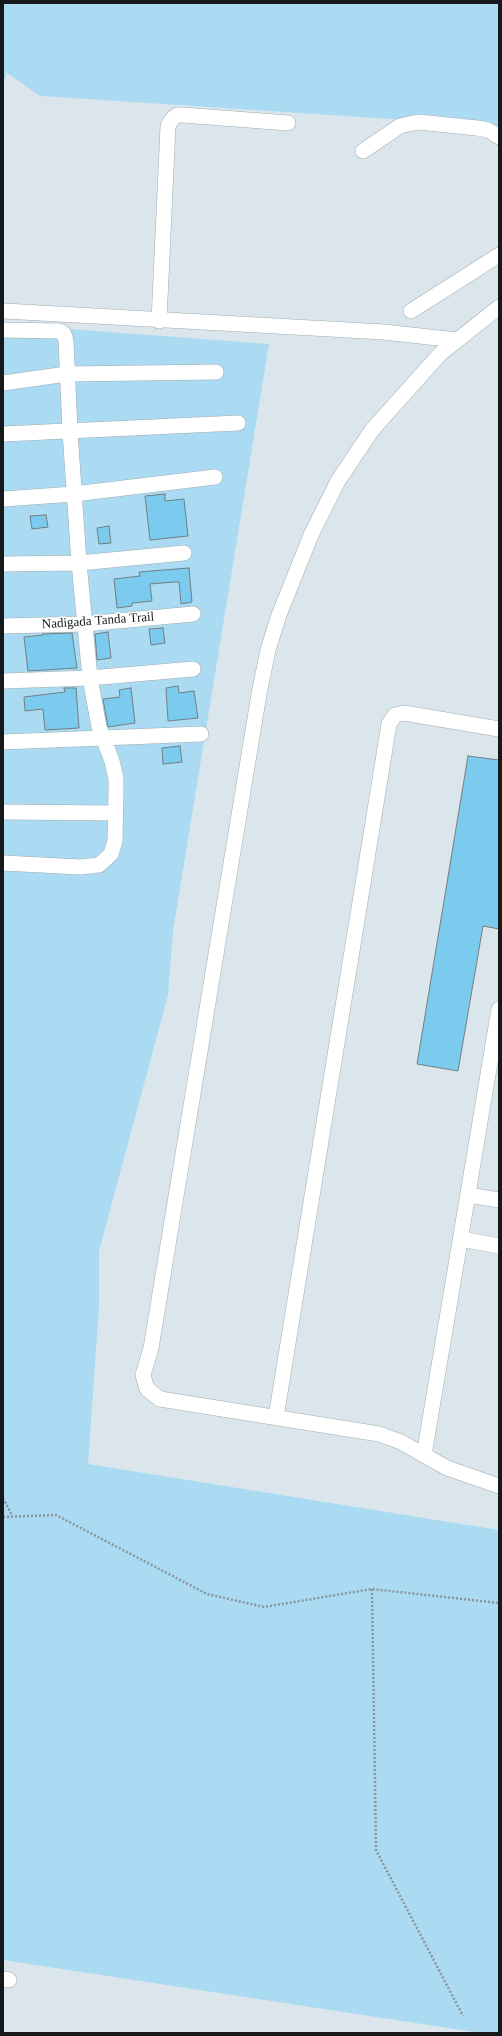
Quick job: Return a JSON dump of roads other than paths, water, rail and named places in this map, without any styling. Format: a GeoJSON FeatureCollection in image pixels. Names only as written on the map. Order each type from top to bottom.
{"type":"FeatureCollection","features":[{"type":"Feature","properties":{"kind":"street"},"geometry":{"type":"LineString","coordinates":[[159,321],[168,126],[172,119],[177,115],[183,115],[288,123]]}},
{"type":"Feature","properties":{"kind":"street"},"geometry":{"type":"LineString","coordinates":[[363,151],[400,126],[412,123],[477,128],[488,130],[499,137]]}},
{"type":"Feature","properties":{"kind":"street"},"geometry":{"type":"LineString","coordinates":[[411,311],[499,255]]}},
{"type":"Feature","properties":{"kind":"street"},"geometry":{"type":"LineString","coordinates":[[499,306],[456,340],[427,368],[372,430],[338,481],[311,534],[279,615],[268,650],[256,709],[151,1348],[143,1375],[147,1389],[160,1399],[379,1434],[401,1442],[447,1468],[499,1486]]}},
{"type":"Feature","properties":{"kind":"street"},"geometry":{"type":"LineString","coordinates":[[4,311],[159,321],[384,332],[456,340]]}},
{"type":"Feature","properties":{"kind":"street"},"geometry":{"type":"LineString","coordinates":[[3,330],[60,331],[64,334],[66,341],[74,494],[90,678],[103,739],[112,761],[116,779],[115,841],[110,854],[99,865],[80,867],[3,863]]}},
{"type":"Feature","properties":{"kind":"street"},"geometry":{"type":"LineString","coordinates":[[3,383],[67,374],[216,372]]}},
{"type":"Feature","properties":{"kind":"street"},"geometry":{"type":"LineString","coordinates":[[3,434],[238,423]]}},
{"type":"Feature","properties":{"kind":"street"},"geometry":{"type":"LineString","coordinates":[[3,499],[74,494],[215,477]]}},
{"type":"Feature","properties":{"kind":"street"},"geometry":{"type":"LineString","coordinates":[[3,564],[79,563],[184,553]]}},
{"type":"Feature","properties":{"kind":"street","name":"Nadigada Tanda Trail"},"geometry":{"type":"LineString","coordinates":[[3,626],[85,624],[193,614]]}},
{"type":"Feature","properties":{"kind":"street"},"geometry":{"type":"LineString","coordinates":[[3,681],[90,678],[193,669]]}},
{"type":"Feature","properties":{"kind":"street"},"geometry":{"type":"LineString","coordinates":[[276,1417],[389,724],[395,715],[404,713],[499,730]]}},
{"type":"Feature","properties":{"kind":"street"},"geometry":{"type":"LineString","coordinates":[[3,742],[201,734]]}},
{"type":"Feature","properties":{"kind":"street"},"geometry":{"type":"LineString","coordinates":[[3,812],[115,813]]}},
{"type":"Feature","properties":{"kind":"street"},"geometry":{"type":"LineString","coordinates":[[424,1455],[499,1009]]}},
{"type":"Feature","properties":{"kind":"street"},"geometry":{"type":"LineString","coordinates":[[468,1195],[499,1200]]}},
{"type":"Feature","properties":{"kind":"street"},"geometry":{"type":"LineString","coordinates":[[461,1239],[499,1246]]}}]}
